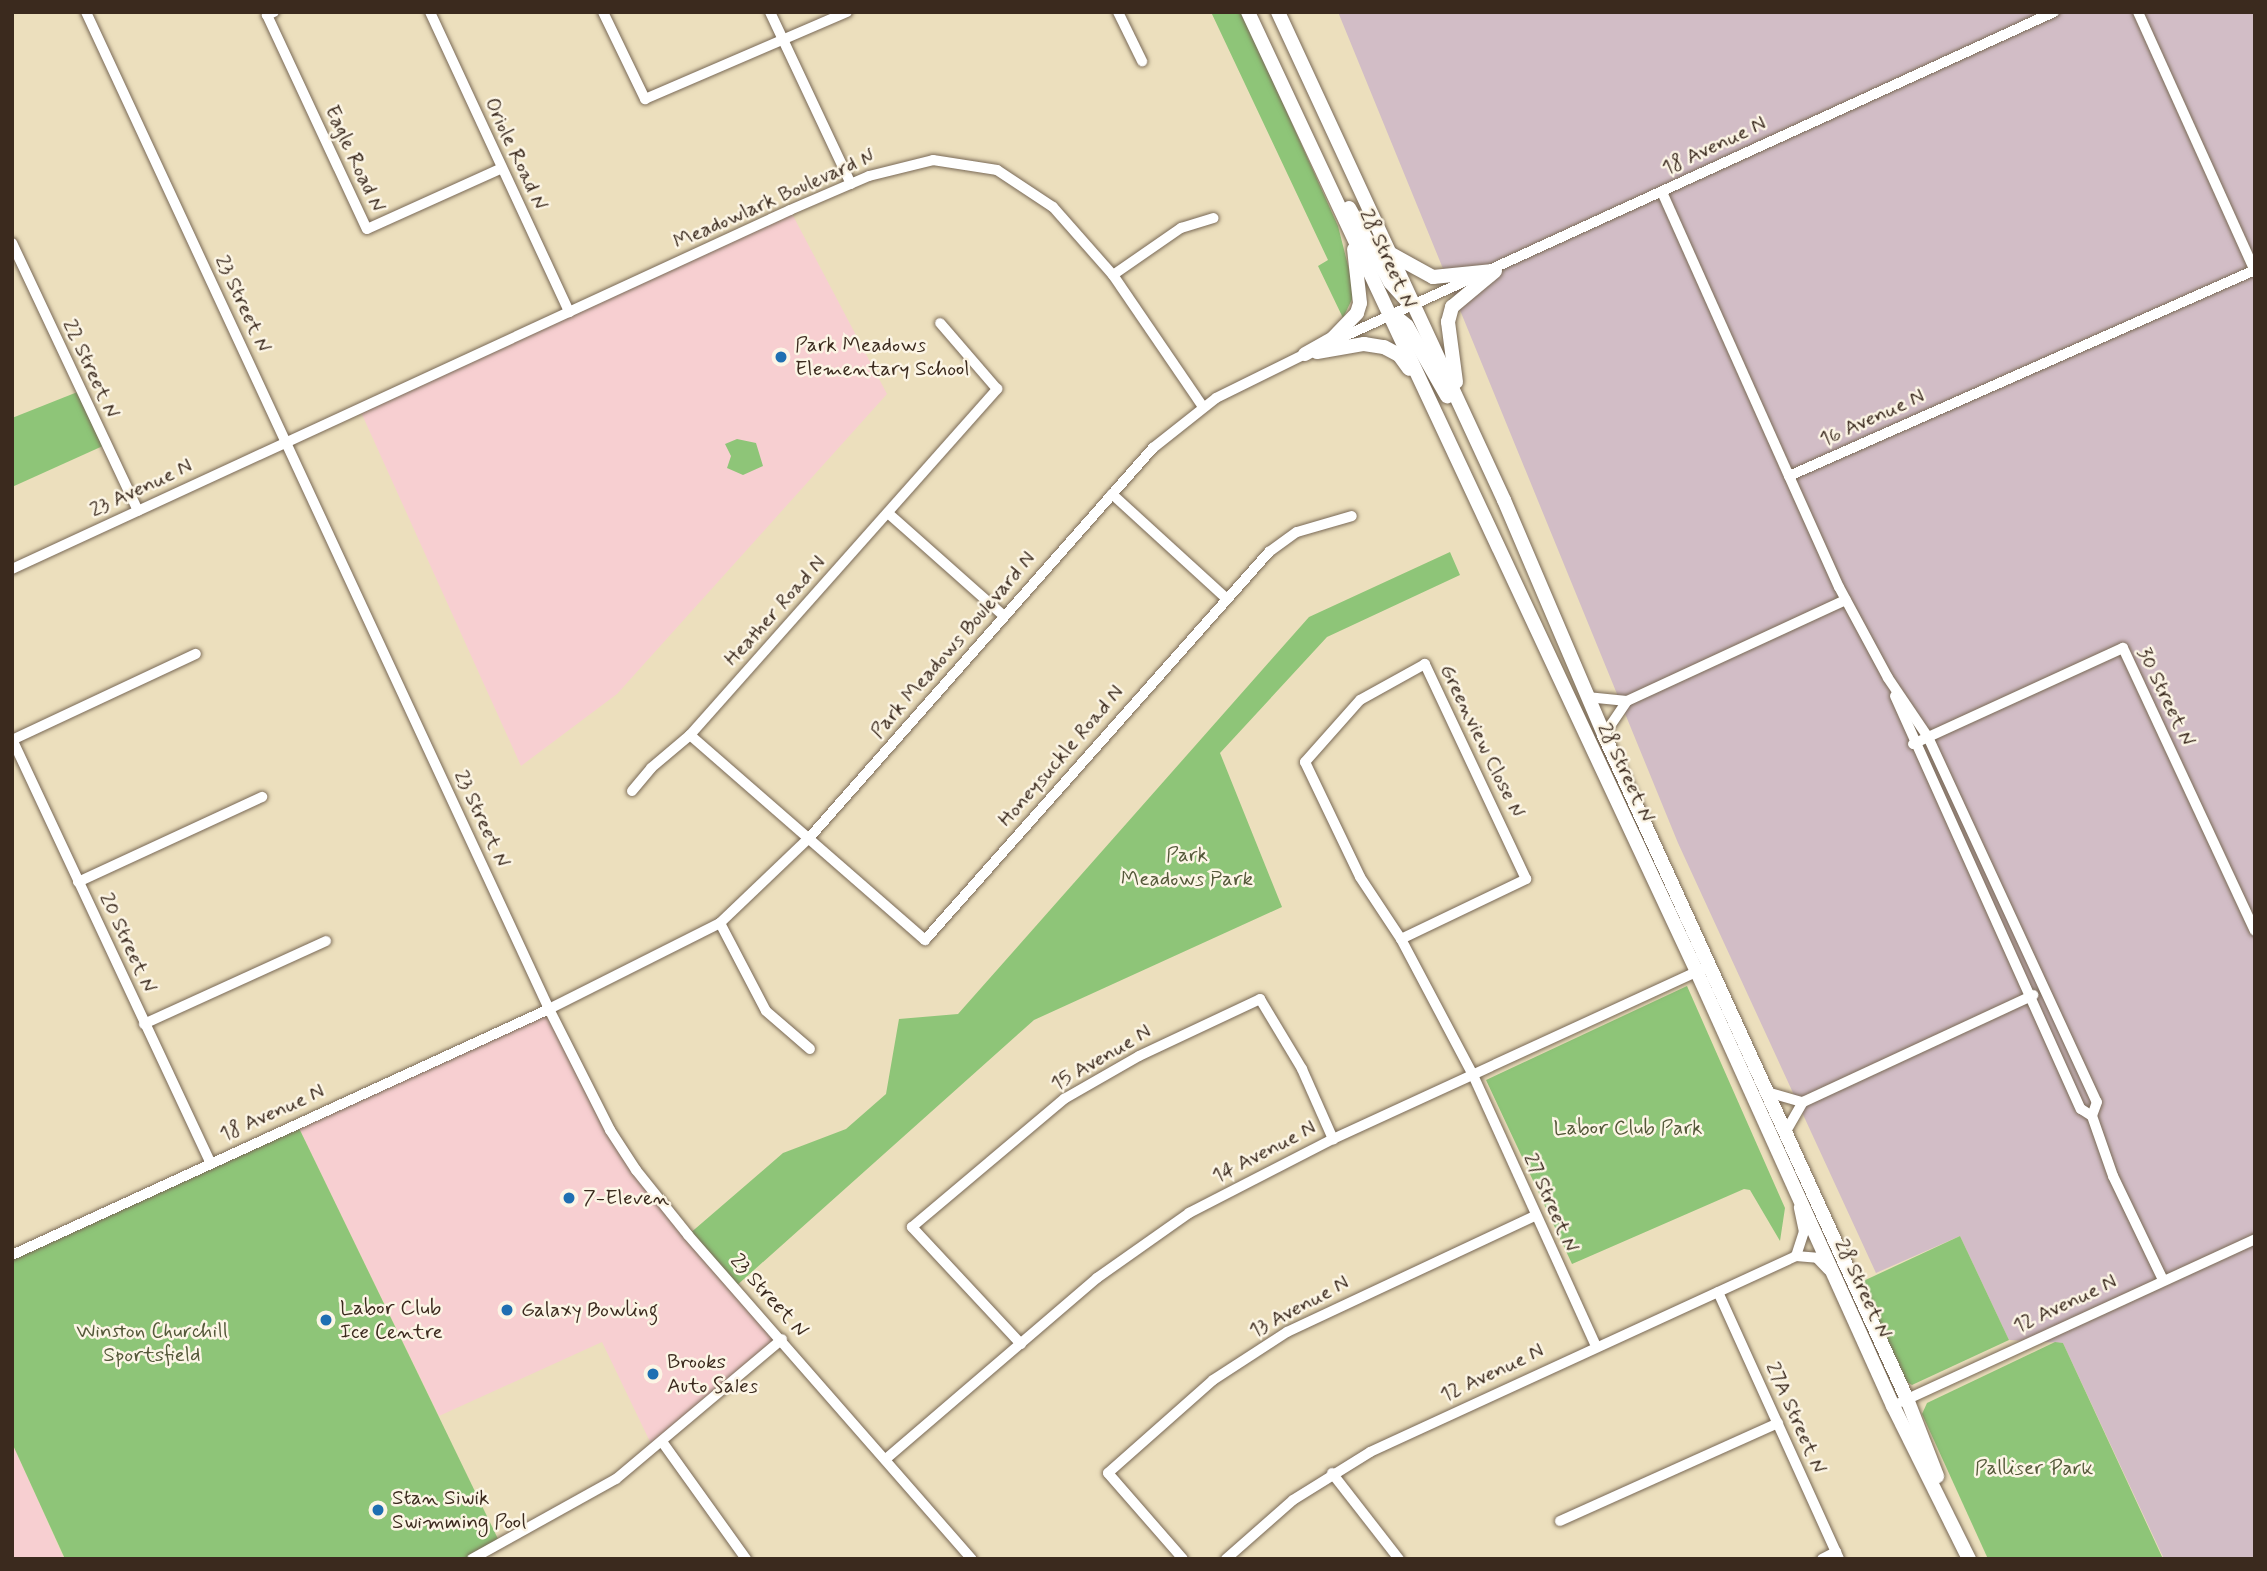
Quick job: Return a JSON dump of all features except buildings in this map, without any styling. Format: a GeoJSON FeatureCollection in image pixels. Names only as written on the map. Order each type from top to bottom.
{"type":"FeatureCollection","features":[{"type":"Feature","properties":{"kind":"main road","name":"28 Street N"},"geometry":{"type":"LineString","coordinates":[[1248,12],[1697,972],[1892,1406],[1968,1556]]}},
{"type":"Feature","properties":{"kind":"main road","name":"28 Street N"},"geometry":{"type":"LineString","coordinates":[[1278,12],[1504,500],[1604,735],[1908,1399],[1968,1556]]}},
{"type":"Feature","properties":{"kind":"main road"},"geometry":{"type":"LineString","coordinates":[[1308,142],[1367,237],[1390,282],[1414,307]]}},
{"type":"Feature","properties":{"kind":"main road"},"geometry":{"type":"LineString","coordinates":[[1305,354],[1332,339],[1357,313],[1359,272],[1350,229]]}},
{"type":"Feature","properties":{"kind":"main road"},"geometry":{"type":"LineString","coordinates":[[1390,253],[1424,275],[1495,271]]}},
{"type":"Feature","properties":{"kind":"main road"},"geometry":{"type":"LineString","coordinates":[[1461,407],[1448,322],[1452,307],[1495,271]]}},
{"type":"Feature","properties":{"kind":"main road"},"geometry":{"type":"LineString","coordinates":[[1391,315],[1407,326],[1481,467],[1504,500]]}},
{"type":"Feature","properties":{"kind":"main road"},"geometry":{"type":"LineString","coordinates":[[1305,354],[1364,344],[1384,347],[1399,355],[1430,399]]}},
{"type":"Feature","properties":{"kind":"street","name":"23 Street N"},"geometry":{"type":"LineString","coordinates":[[86,12],[549,1009],[610,1130],[636,1171],[972,1559]]}},
{"type":"Feature","properties":{"kind":"street","name":"Eagle Road N"},"geometry":{"type":"LineString","coordinates":[[274,12],[268,15],[367,229],[502,168]]}},
{"type":"Feature","properties":{"kind":"street","name":"Oriole Road N"},"geometry":{"type":"LineString","coordinates":[[430,12],[569,312]]}},
{"type":"Feature","properties":{"kind":"street"},"geometry":{"type":"LineString","coordinates":[[603,12],[645,99],[847,12]]}},
{"type":"Feature","properties":{"kind":"street"},"geometry":{"type":"LineString","coordinates":[[771,12],[851,184]]}},
{"type":"Feature","properties":{"kind":"street"},"geometry":{"type":"LineString","coordinates":[[1118,12],[1142,61]]}},
{"type":"Feature","properties":{"kind":"street","name":"18 Avenue N"},"geometry":{"type":"LineString","coordinates":[[1391,315],[1495,271],[2053,12]]}},
{"type":"Feature","properties":{"kind":"street"},"geometry":{"type":"LineString","coordinates":[[2138,12],[2255,270]]}},
{"type":"Feature","properties":{"kind":"street","name":"Meadowlark Boulevard N"},"geometry":{"type":"LineString","coordinates":[[287,443],[851,184],[888,169],[933,160],[997,170],[1053,207],[1114,275],[1203,407]]}},
{"type":"Feature","properties":{"kind":"street"},"geometry":{"type":"LineString","coordinates":[[1661,192],[1846,600],[1888,678],[1928,737],[2097,1102],[2092,1116]]}},
{"type":"Feature","properties":{"kind":"street"},"geometry":{"type":"LineString","coordinates":[[1114,275],[1181,229],[1214,218]]}},
{"type":"Feature","properties":{"kind":"street","name":"22 Street N"},"geometry":{"type":"LineString","coordinates":[[12,243],[138,511]]}},
{"type":"Feature","properties":{"kind":"street","name":"16 Avenue N"},"geometry":{"type":"LineString","coordinates":[[1789,476],[2255,270]]}},
{"type":"Feature","properties":{"kind":"street","name":"Park Meadows Boulevard N"},"geometry":{"type":"LineString","coordinates":[[549,1009],[720,923],[810,837],[1153,447],[1203,407],[1305,354],[1391,315]]}},
{"type":"Feature","properties":{"kind":"street","name":"Heather Road N"},"geometry":{"type":"LineString","coordinates":[[632,791],[651,768],[690,735],[997,390],[940,323]]}},
{"type":"Feature","properties":{"kind":"street","name":"23 Avenue N"},"geometry":{"type":"LineString","coordinates":[[12,569],[287,443]]}},
{"type":"Feature","properties":{"kind":"street"},"geometry":{"type":"LineString","coordinates":[[1112,494],[1226,598]]}},
{"type":"Feature","properties":{"kind":"street"},"geometry":{"type":"LineString","coordinates":[[888,513],[1004,616]]}},
{"type":"Feature","properties":{"kind":"street","name":"Honeysuckle Road N"},"geometry":{"type":"LineString","coordinates":[[810,837],[925,940],[1226,598],[1282,541],[1311,526],[1352,516]]}},
{"type":"Feature","properties":{"kind":"street"},"geometry":{"type":"LineString","coordinates":[[1587,697],[1627,701],[1846,600]]}},
{"type":"Feature","properties":{"kind":"street","name":"30 Street N"},"geometry":{"type":"LineString","coordinates":[[1913,744],[2123,648],[2255,931]]}},
{"type":"Feature","properties":{"kind":"street"},"geometry":{"type":"LineString","coordinates":[[12,740],[196,654]]}},
{"type":"Feature","properties":{"kind":"street","name":"Greenview Close N"},"geometry":{"type":"LineString","coordinates":[[1401,939],[1526,879],[1425,664],[1360,700],[1305,762],[1359,875],[1401,939],[1473,1075]]}},
{"type":"Feature","properties":{"kind":"street"},"geometry":{"type":"LineString","coordinates":[[1888,678],[1913,744],[2081,1109],[2092,1116],[2113,1176],[2163,1280]]}},
{"type":"Feature","properties":{"kind":"street"},"geometry":{"type":"LineString","coordinates":[[1604,735],[1627,701]]}},
{"type":"Feature","properties":{"kind":"street"},"geometry":{"type":"LineString","coordinates":[[690,735],[810,837]]}},
{"type":"Feature","properties":{"kind":"street","name":"20 Street N"},"geometry":{"type":"LineString","coordinates":[[12,740],[210,1162]]}},
{"type":"Feature","properties":{"kind":"street"},"geometry":{"type":"LineString","coordinates":[[78,882],[262,797]]}},
{"type":"Feature","properties":{"kind":"street"},"geometry":{"type":"LineString","coordinates":[[720,923],[766,1011],[810,1049]]}},
{"type":"Feature","properties":{"kind":"street"},"geometry":{"type":"LineString","coordinates":[[144,1024],[326,941]]}},
{"type":"Feature","properties":{"kind":"street","name":"14 Avenue N"},"geometry":{"type":"LineString","coordinates":[[887,1458],[1156,1234],[1224,1193],[1710,964]]}},
{"type":"Feature","properties":{"kind":"street"},"geometry":{"type":"LineString","coordinates":[[1785,1133],[1804,1102],[2045,990]]}},
{"type":"Feature","properties":{"kind":"street","name":"15 Avenue N"},"geometry":{"type":"LineString","coordinates":[[1021,1344],[912,1227],[1064,1099],[1139,1056],[1260,999],[1302,1069],[1334,1139]]}},
{"type":"Feature","properties":{"kind":"street","name":"18 Avenue N"},"geometry":{"type":"LineString","coordinates":[[12,1255],[549,1009]]}},
{"type":"Feature","properties":{"kind":"street","name":"27 Street N"},"geometry":{"type":"LineString","coordinates":[[1473,1075],[1595,1346]]}},
{"type":"Feature","properties":{"kind":"street"},"geometry":{"type":"LineString","coordinates":[[1767,1093],[1804,1102]]}},
{"type":"Feature","properties":{"kind":"street"},"geometry":{"type":"LineString","coordinates":[[1798,1200],[1804,1231],[1796,1256],[1817,1258],[1835,1278]]}},
{"type":"Feature","properties":{"kind":"street","name":"13 Avenue N"},"geometry":{"type":"LineString","coordinates":[[1183,1559],[1108,1473],[1213,1380],[1287,1332],[1535,1216]]}},
{"type":"Feature","properties":{"kind":"street","name":"12 Avenue N"},"geometry":{"type":"LineString","coordinates":[[1892,1406],[2255,1239]]}},
{"type":"Feature","properties":{"kind":"street","name":"12 Avenue N"},"geometry":{"type":"LineString","coordinates":[[1226,1559],[1332,1473],[1595,1346],[1796,1256]]}},
{"type":"Feature","properties":{"kind":"street","name":"27A Street N"},"geometry":{"type":"LineString","coordinates":[[1718,1292],[1837,1556]]}},
{"type":"Feature","properties":{"kind":"street"},"geometry":{"type":"LineString","coordinates":[[472,1559],[492,1554],[616,1479],[663,1443],[782,1339]]}},
{"type":"Feature","properties":{"kind":"street"},"geometry":{"type":"LineString","coordinates":[[1560,1521],[1778,1423]]}},
{"type":"Feature","properties":{"kind":"street"},"geometry":{"type":"LineString","coordinates":[[663,1443],[746,1559]]}},
{"type":"Feature","properties":{"kind":"street"},"geometry":{"type":"LineString","coordinates":[[1332,1473],[1399,1559]]}},
{"type":"Feature","properties":{"kind":"street"},"geometry":{"type":"LineString","coordinates":[[1822,1559],[1837,1556]]}},
{"type":"Feature","properties":{"kind":"shaded area"},"geometry":{"type":"Polygon","coordinates":[[[1338,12],[2255,12],[2255,1559],[2164,1559],[2063,1343],[2009,1340],[1960,1236],[1876,1273],[1678,843],[1338,12]]]}},
{"type":"Feature","properties":{"kind":"shaded area"},"geometry":{"type":"Polygon","coordinates":[[[790,210],[887,394],[617,694],[521,766],[360,410],[790,210]]]}},
{"type":"Feature","properties":{"kind":"shaded area"},"geometry":{"type":"Polygon","coordinates":[[[549,1009],[623,1152],[782,1339],[654,1450],[602,1342],[439,1416],[297,1124],[549,1009]]]}},
{"type":"Feature","properties":{"kind":"shaded area"},"geometry":{"type":"Polygon","coordinates":[[[12,1443],[42,1509],[64,1559],[12,1559],[12,1443]]]}},
{"type":"Feature","properties":{"kind":"green space"},"geometry":{"type":"Polygon","coordinates":[[[1211,12],[1242,12],[1338,226],[1355,293],[1343,318],[1318,266],[1328,260],[1211,12]]]}},
{"type":"Feature","properties":{"kind":"green space"},"geometry":{"type":"Polygon","coordinates":[[[80,391],[105,445],[12,487],[12,418],[80,391]]]}},
{"type":"Feature","properties":{"kind":"green space"},"geometry":{"type":"Polygon","coordinates":[[[737,439],[756,443],[763,466],[743,475],[727,468],[731,456],[725,444],[737,439]]]}},
{"type":"Feature","properties":{"kind":"green space","name":"Park Meadows Park"},"geometry":{"type":"Polygon","coordinates":[[[1450,552],[1460,575],[1327,637],[1220,753],[1282,907],[1034,1020],[735,1287],[688,1235],[783,1153],[846,1129],[886,1094],[899,1019],[958,1014],[1309,617],[1450,552]]]}},
{"type":"Feature","properties":{"kind":"green space","name":"Labor Club Park"},"geometry":{"type":"Polygon","coordinates":[[[1687,986],[1785,1208],[1780,1241],[1750,1190],[1744,1189],[1572,1264],[1486,1080],[1687,986]]]}},
{"type":"Feature","properties":{"kind":"green space","name":"Winston Churchill Sportsfield"},"geometry":{"type":"Polygon","coordinates":[[[297,1124],[500,1543],[472,1559],[65,1559],[12,1443],[12,1255],[297,1124]]]}},
{"type":"Feature","properties":{"kind":"green space"},"geometry":{"type":"Polygon","coordinates":[[[1960,1236],[2009,1340],[1912,1385],[1904,1380],[1859,1283],[1960,1236]]]}},
{"type":"Feature","properties":{"kind":"green space","name":"Palliser Park"},"geometry":{"type":"Polygon","coordinates":[[[2055,1342],[2063,1343],[2163,1559],[1988,1559],[1922,1414],[1927,1403],[2055,1342]]]}},
{"type":"Feature","properties":{"kind":"place","name":"Park Meadows Elementary School"},"geometry":{"type":"Point","coordinates":[781,357]}},
{"type":"Feature","properties":{"kind":"place","name":"7-Eleven"},"geometry":{"type":"Point","coordinates":[569,1198]}},
{"type":"Feature","properties":{"kind":"place","name":"Galaxy Bowling"},"geometry":{"type":"Point","coordinates":[507,1310]}},
{"type":"Feature","properties":{"kind":"place","name":"Labor Club Ice Centre"},"geometry":{"type":"Point","coordinates":[326,1320]}},
{"type":"Feature","properties":{"kind":"place","name":"Brooks Auto Sales"},"geometry":{"type":"Point","coordinates":[653,1374]}},
{"type":"Feature","properties":{"kind":"place","name":"Stan Siwik Swimming Pool"},"geometry":{"type":"Point","coordinates":[378,1510]}}]}
